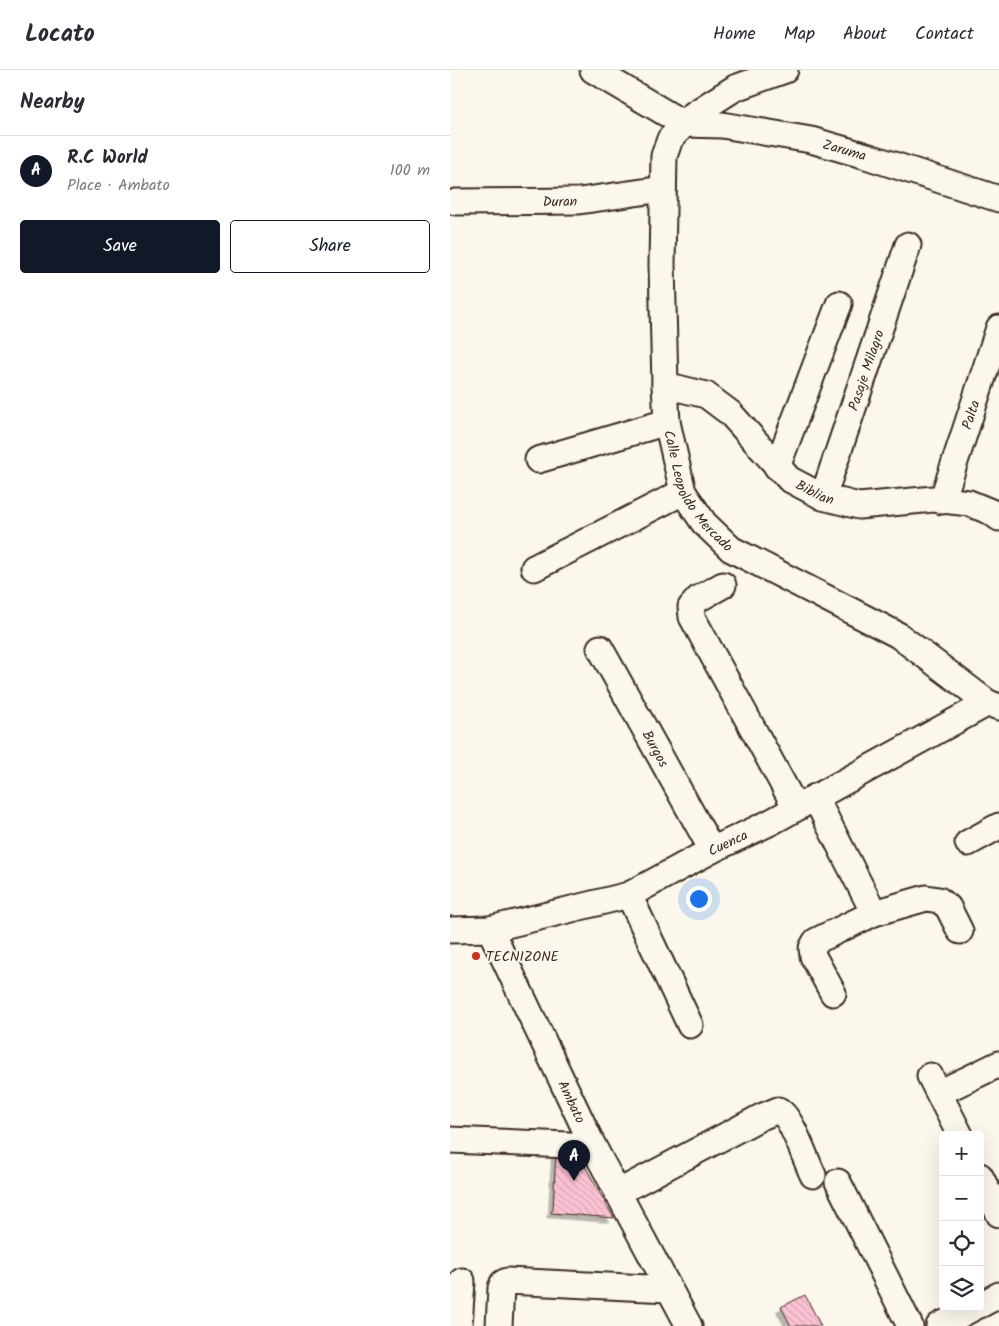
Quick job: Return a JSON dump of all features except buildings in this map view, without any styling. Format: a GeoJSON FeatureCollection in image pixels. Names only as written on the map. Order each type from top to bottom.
{"type":"FeatureCollection","features":[{"type":"Feature","properties":{"kind":"street"},"geometry":{"type":"LineString","coordinates":[[593,70],[684,124]]}},
{"type":"Feature","properties":{"kind":"street","name":"Calle Leopoldo Mercado"},"geometry":{"type":"LineString","coordinates":[[784,70],[735,88],[694,114],[670,139],[664,156],[662,265],[665,385],[668,422],[683,492],[704,523],[731,549],[898,635],[993,705]]}},
{"type":"Feature","properties":{"kind":"street","name":"Zaruma"},"geometry":{"type":"LineString","coordinates":[[684,124],[722,125],[811,140],[999,198]]}},
{"type":"Feature","properties":{"kind":"street","name":"Duran"},"geometry":{"type":"LineString","coordinates":[[456,202],[579,201],[663,189]]}},
{"type":"Feature","properties":{"kind":"street","name":"Pasaje Milagro"},"geometry":{"type":"LineString","coordinates":[[823,497],[908,245]]}},
{"type":"Feature","properties":{"kind":"street"},"geometry":{"type":"LineString","coordinates":[[777,467],[839,304]]}},
{"type":"Feature","properties":{"kind":"street","name":"Palta"},"geometry":{"type":"LineString","coordinates":[[942,500],[999,328]]}},
{"type":"Feature","properties":{"kind":"street","name":"Biblian"},"geometry":{"type":"LineString","coordinates":[[665,385],[706,396],[730,413],[789,479],[823,497],[859,506],[934,498],[969,502],[991,512],[999,518]]}},
{"type":"Feature","properties":{"kind":"street"},"geometry":{"type":"LineString","coordinates":[[538,460],[668,422]]}},
{"type":"Feature","properties":{"kind":"street"},"geometry":{"type":"LineString","coordinates":[[534,568],[683,492]]}},
{"type":"Feature","properties":{"kind":"street"},"geometry":{"type":"LineString","coordinates":[[723,585],[698,599],[691,607],[692,617],[874,913]]}},
{"type":"Feature","properties":{"kind":"street","name":"Burgos"},"geometry":{"type":"LineString","coordinates":[[600,648],[712,850]]}},
{"type":"Feature","properties":{"kind":"street","name":"Cuenca"},"geometry":{"type":"LineString","coordinates":[[450,930],[490,929],[629,894],[993,705]]}},
{"type":"Feature","properties":{"kind":"street"},"geometry":{"type":"LineString","coordinates":[[968,844],[999,826]]}},
{"type":"Feature","properties":{"kind":"street"},"geometry":{"type":"LineString","coordinates":[[629,894],[690,1025]]}},
{"type":"Feature","properties":{"kind":"street"},"geometry":{"type":"LineString","coordinates":[[833,993],[813,956],[812,948],[816,941],[874,913],[926,898],[939,900],[948,907],[960,931]]}},
{"type":"Feature","properties":{"kind":"street","name":"Ambato"},"geometry":{"type":"LineString","coordinates":[[490,929],[593,1146],[689,1326]]}},
{"type":"Feature","properties":{"kind":"street"},"geometry":{"type":"LineString","coordinates":[[958,1131],[934,1084],[999,1064]]}},
{"type":"Feature","properties":{"kind":"street"},"geometry":{"type":"LineString","coordinates":[[617,1193],[761,1117],[778,1110],[784,1113],[813,1175]]}},
{"type":"Feature","properties":{"kind":"street"},"geometry":{"type":"LineString","coordinates":[[450,1140],[593,1146]]}},
{"type":"Feature","properties":{"kind":"street"},"geometry":{"type":"LineString","coordinates":[[838,1182],[910,1326]]}},
{"type":"Feature","properties":{"kind":"street"},"geometry":{"type":"LineString","coordinates":[[984,1182],[996,1202]]}},
{"type":"Feature","properties":{"kind":"street"},"geometry":{"type":"LineString","coordinates":[[459,1326],[462,1281]]}},
{"type":"Feature","properties":{"kind":"street"},"geometry":{"type":"LineString","coordinates":[[499,1326],[501,1288],[503,1283],[507,1281],[668,1288]]}},
{"type":"Feature","properties":{"kind":"street"},"geometry":{"type":"LineString","coordinates":[[984,1303],[999,1295]]}},
{"type":"Feature","properties":{"kind":"street"},"geometry":{"type":"LineString","coordinates":[[939,1326],[967,1311]]}},
{"type":"Feature","properties":{"kind":"place","name":"TECNIZONE"},"geometry":{"type":"Point","coordinates":[476,956]}},
{"type":"Feature","properties":{"kind":"place","name":"R.C World"},"geometry":{"type":"Point","coordinates":[574,1181]}}]}
